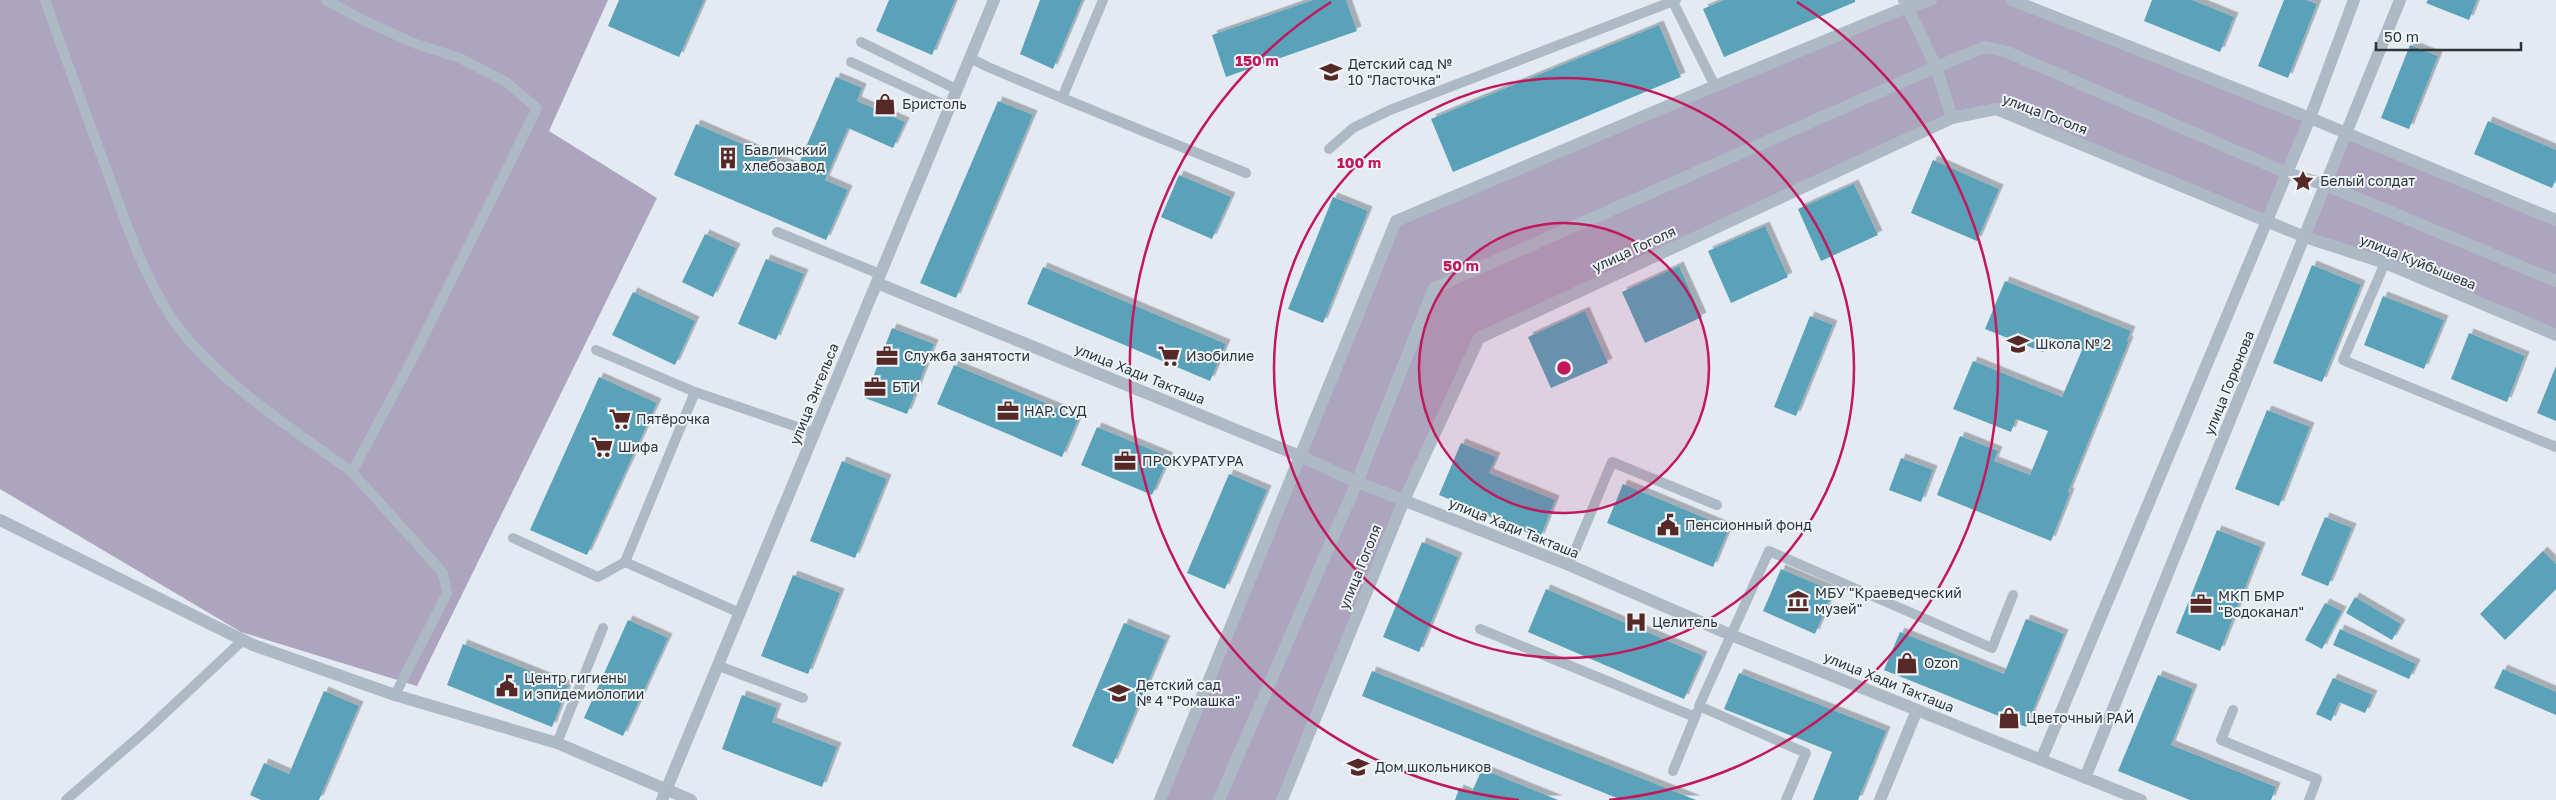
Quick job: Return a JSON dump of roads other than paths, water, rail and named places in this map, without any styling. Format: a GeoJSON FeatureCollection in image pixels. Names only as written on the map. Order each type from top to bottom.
{"type":"FeatureCollection","features":[{"type":"Feature","properties":{"kind":"street","name":"улица Энгельса"},"geometry":{"type":"LineString","coordinates":[[664,795],[994,0]]}},
{"type":"Feature","properties":{"kind":"street"},"geometry":{"type":"LineString","coordinates":[[1160,800],[1396,221],[1906,4],[1931,0]]}},
{"type":"Feature","properties":{"kind":"street"},"geometry":{"type":"LineString","coordinates":[[2012,0],[2310,118],[2556,220]]}},
{"type":"Feature","properties":{"kind":"street","name":"улица Горюнова"},"geometry":{"type":"LineString","coordinates":[[2041,760],[2310,118],[2354,0]]}},
{"type":"Feature","properties":{"kind":"street","name":"улица Горюнова"},"geometry":{"type":"LineString","coordinates":[[2085,778],[2400,0]]}},
{"type":"Feature","properties":{"kind":"street"},"geometry":{"type":"LineString","coordinates":[[1906,4],[1936,67],[1952,118]]}},
{"type":"Feature","properties":{"kind":"street"},"geometry":{"type":"LineString","coordinates":[[1219,800],[1357,482],[1434,288],[1985,47],[2007,52],[2287,173],[2326,185],[2556,281]]}},
{"type":"Feature","properties":{"kind":"street","name":"улица Гоголя"},"geometry":{"type":"LineString","coordinates":[[1282,800],[1404,500],[1479,338],[1952,118],[1996,109],[2267,221]]}},
{"type":"Feature","properties":{"kind":"street","name":"улица Куйбышева"},"geometry":{"type":"LineString","coordinates":[[2267,221],[2305,237],[2385,263],[2556,335]]}},
{"type":"Feature","properties":{"kind":"street","name":"улица Хади Такташа"},"geometry":{"type":"LineString","coordinates":[[878,278],[1300,456],[1357,482],[1569,565],[1731,635],[2141,800]]}},
{"type":"Feature","properties":{"kind":"street"},"geometry":{"type":"LineString","coordinates":[[0,520],[243,640],[395,695],[557,743],[664,795],[691,800]]}},
{"type":"Feature","properties":{"kind":"street"},"geometry":{"type":"LineString","coordinates":[[1880,800],[1917,710]]}},
{"type":"Feature","properties":{"kind":"lane"},"geometry":{"type":"LineString","coordinates":[[45,0],[124,219],[171,317],[198,350],[232,381],[290,428],[352,472],[444,573],[447,593],[395,695]]}},
{"type":"Feature","properties":{"kind":"lane"},"geometry":{"type":"LineString","coordinates":[[326,0],[416,44],[460,58],[506,82],[537,108],[413,358],[352,472]]}},
{"type":"Feature","properties":{"kind":"lane"},"geometry":{"type":"LineString","coordinates":[[1062,98],[1103,0]]}},
{"type":"Feature","properties":{"kind":"lane"},"geometry":{"type":"LineString","coordinates":[[1329,149],[1353,128],[1390,110],[1674,0],[1715,86]]}},
{"type":"Feature","properties":{"kind":"lane"},"geometry":{"type":"LineString","coordinates":[[861,42],[956,89]]}},
{"type":"Feature","properties":{"kind":"lane"},"geometry":{"type":"LineString","coordinates":[[970,58],[988,68],[1246,173]]}},
{"type":"Feature","properties":{"kind":"lane"},"geometry":{"type":"LineString","coordinates":[[851,62],[949,106]]}},
{"type":"Feature","properties":{"kind":"lane"},"geometry":{"type":"LineString","coordinates":[[777,232],[878,278]]}},
{"type":"Feature","properties":{"kind":"lane"},"geometry":{"type":"LineString","coordinates":[[2385,263],[2343,360],[2556,447]]}},
{"type":"Feature","properties":{"kind":"lane"},"geometry":{"type":"LineString","coordinates":[[596,350],[695,392],[815,433]]}},
{"type":"Feature","properties":{"kind":"lane"},"geometry":{"type":"LineString","coordinates":[[513,538],[598,577],[625,562],[695,392]]}},
{"type":"Feature","properties":{"kind":"lane"},"geometry":{"type":"LineString","coordinates":[[1569,565],[1612,462],[1716,505]]}},
{"type":"Feature","properties":{"kind":"lane"},"geometry":{"type":"LineString","coordinates":[[1673,771],[1699,706],[1769,551],[1992,648],[2013,595]]}},
{"type":"Feature","properties":{"kind":"lane"},"geometry":{"type":"LineString","coordinates":[[625,562],[740,613]]}},
{"type":"Feature","properties":{"kind":"lane"},"geometry":{"type":"LineString","coordinates":[[557,743],[603,628]]}},
{"type":"Feature","properties":{"kind":"lane"},"geometry":{"type":"LineString","coordinates":[[1480,629],[1695,717]]}},
{"type":"Feature","properties":{"kind":"lane"},"geometry":{"type":"LineString","coordinates":[[66,800],[149,728],[243,640]]}},
{"type":"Feature","properties":{"kind":"lane"},"geometry":{"type":"LineString","coordinates":[[718,666],[803,698]]}},
{"type":"Feature","properties":{"kind":"lane"},"geometry":{"type":"LineString","coordinates":[[1699,706],[1806,753],[1786,800]]}},
{"type":"Feature","properties":{"kind":"lane"},"geometry":{"type":"LineString","coordinates":[[2233,710],[2221,740],[2317,779],[2309,800]]}},
{"type":"Feature","properties":{"kind":"place","name":"Детский сад № 10 \"Ласточка\""},"geometry":{"type":"Point","coordinates":[1331,72]}},
{"type":"Feature","properties":{"kind":"place","name":"Бристоль"},"geometry":{"type":"Point","coordinates":[885,104]}},
{"type":"Feature","properties":{"kind":"place","name":"Бавлинский хлебозавод"},"geometry":{"type":"Point","coordinates":[728,158]}},
{"type":"Feature","properties":{"kind":"place","name":"Белый солдат"},"geometry":{"type":"Point","coordinates":[2303,181]}},
{"type":"Feature","properties":{"kind":"place","name":"Школа № 2"},"geometry":{"type":"Point","coordinates":[2018,344]}},
{"type":"Feature","properties":{"kind":"place","name":"Служба занятости"},"geometry":{"type":"Point","coordinates":[887,356]}},
{"type":"Feature","properties":{"kind":"place","name":"Изобилие"},"geometry":{"type":"Point","coordinates":[1169,356]}},
{"type":"Feature","properties":{"kind":"place","name":"БТИ"},"geometry":{"type":"Point","coordinates":[875,387]}},
{"type":"Feature","properties":{"kind":"place","name":"НАР. СУД"},"geometry":{"type":"Point","coordinates":[1008,411]}},
{"type":"Feature","properties":{"kind":"place","name":"Пятёрочка"},"geometry":{"type":"Point","coordinates":[620,419]}},
{"type":"Feature","properties":{"kind":"place","name":"Шифа"},"geometry":{"type":"Point","coordinates":[602,447]}},
{"type":"Feature","properties":{"kind":"place","name":"ПРОКУРАТУРА"},"geometry":{"type":"Point","coordinates":[1125,461]}},
{"type":"Feature","properties":{"kind":"place","name":"Пенсионный фонд"},"geometry":{"type":"Point","coordinates":[1668,525]}},
{"type":"Feature","properties":{"kind":"place","name":"МБУ \"Краеведческий музей\""},"geometry":{"type":"Point","coordinates":[1798,601]}},
{"type":"Feature","properties":{"kind":"place","name":"МКП БМР \"Водоканал\""},"geometry":{"type":"Point","coordinates":[2201,604]}},
{"type":"Feature","properties":{"kind":"place","name":"Целитель"},"geometry":{"type":"Point","coordinates":[1636,622]}},
{"type":"Feature","properties":{"kind":"place","name":"Ozon"},"geometry":{"type":"Point","coordinates":[1907,663]}},
{"type":"Feature","properties":{"kind":"place","name":"Центр гигиены и эпидемиологии"},"geometry":{"type":"Point","coordinates":[507,686]}},
{"type":"Feature","properties":{"kind":"place","name":"Детский сад № 4 \"Ромашка\""},"geometry":{"type":"Point","coordinates":[1119,693]}},
{"type":"Feature","properties":{"kind":"place","name":"Цветочный РАЙ"},"geometry":{"type":"Point","coordinates":[2009,718]}},
{"type":"Feature","properties":{"kind":"place","name":"Дом школьников"},"geometry":{"type":"Point","coordinates":[1358,767]}}]}
